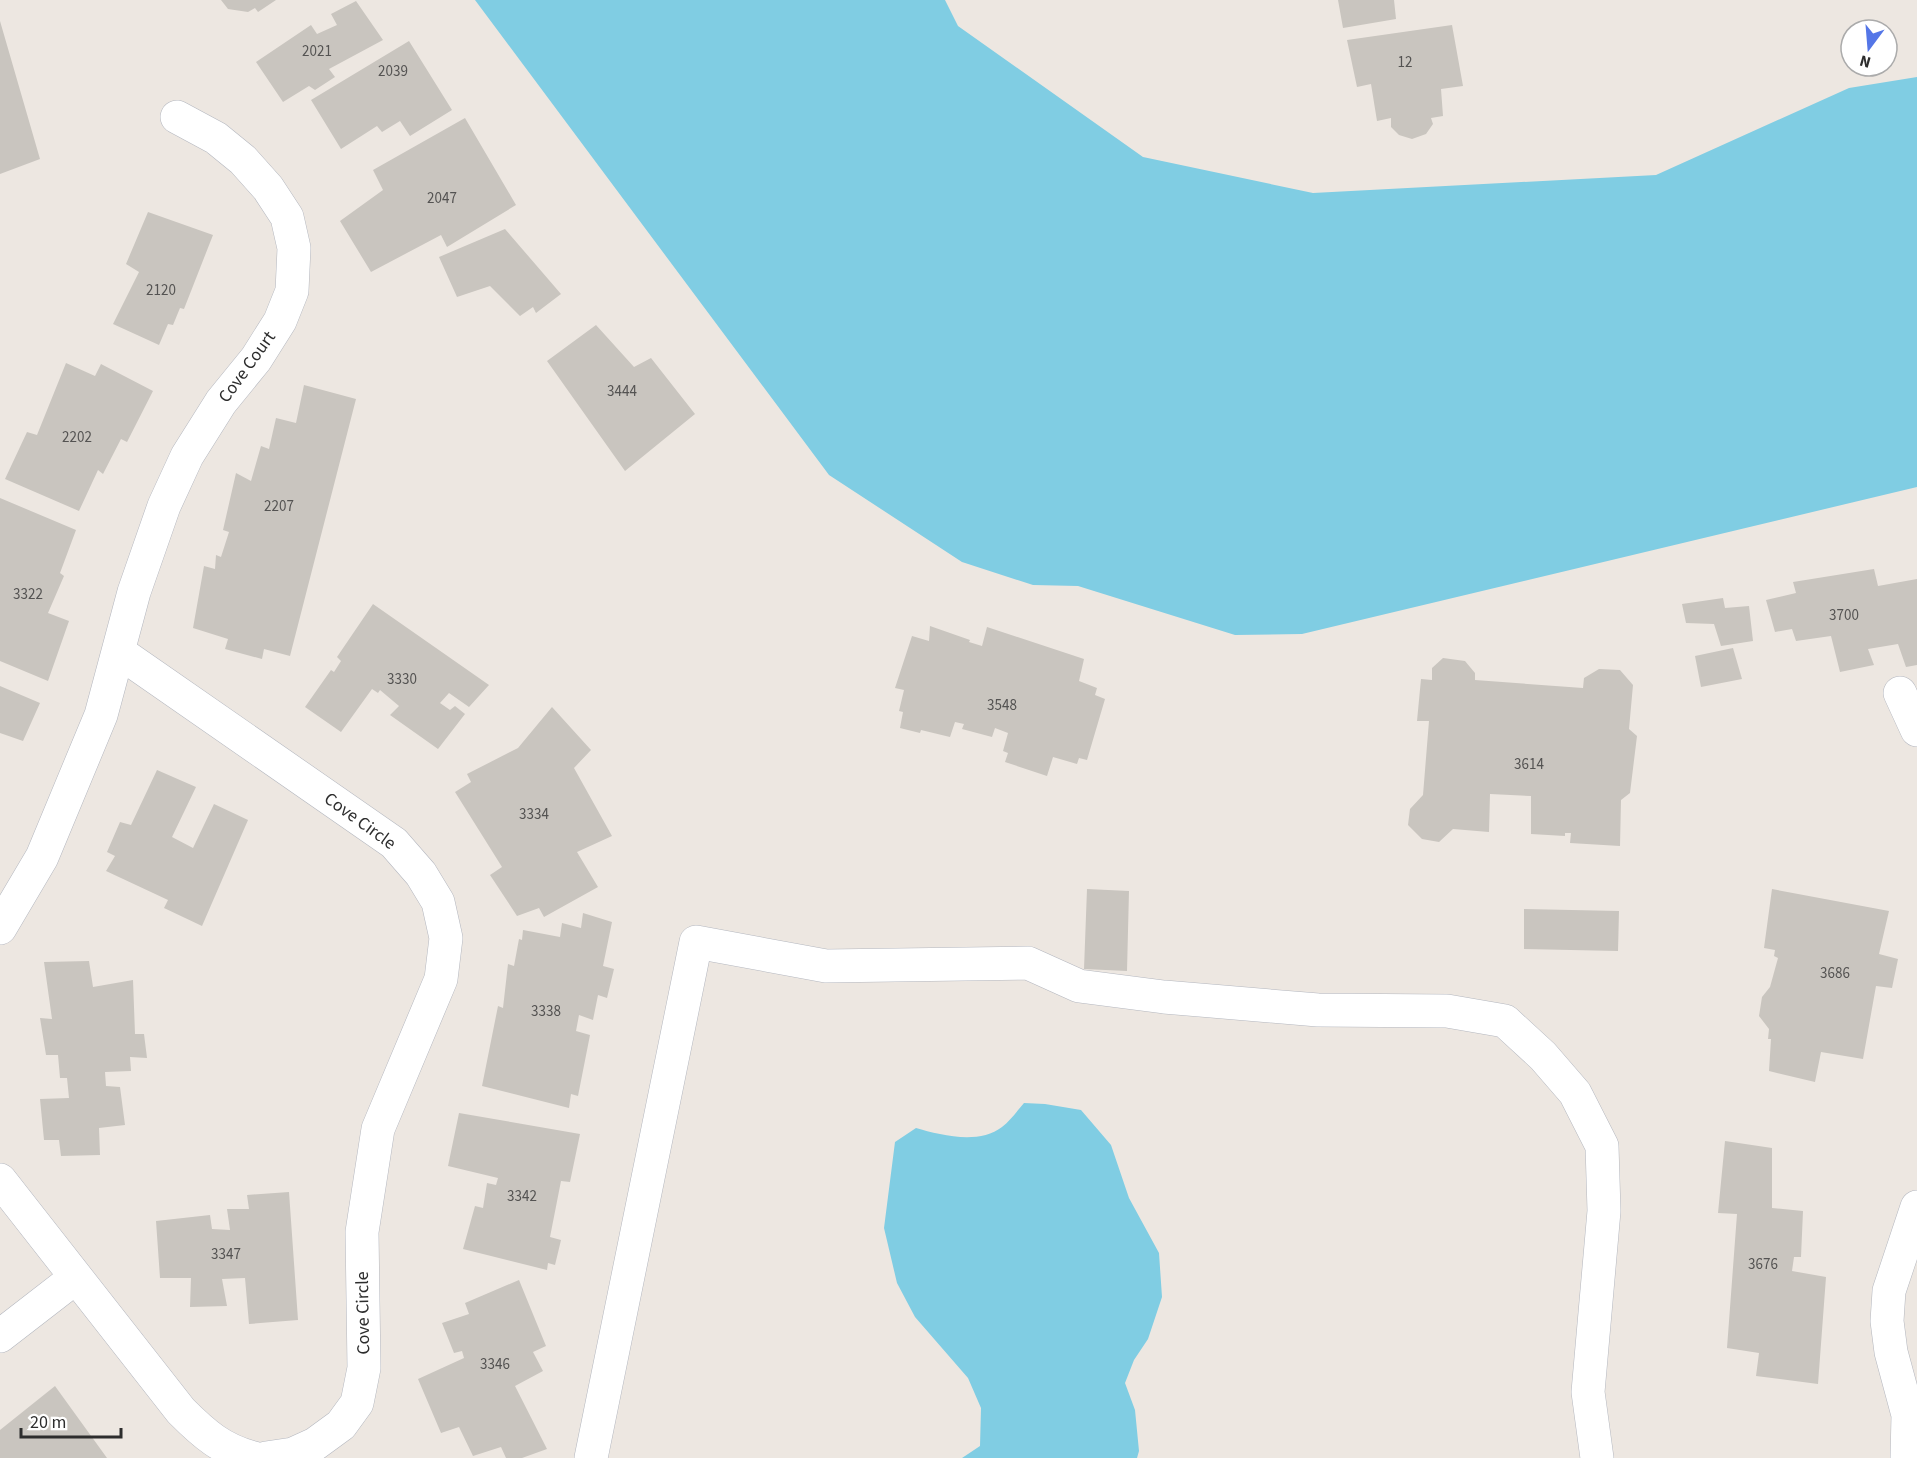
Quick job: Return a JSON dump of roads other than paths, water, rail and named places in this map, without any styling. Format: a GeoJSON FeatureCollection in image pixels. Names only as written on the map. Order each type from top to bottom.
{"type":"FeatureCollection","features":[{"type":"Feature","properties":{"kind":"street","name":"Cove Court"},"geometry":{"type":"LineString","coordinates":[[119,652],[134,592],[164,506],[187,456],[220,402],[256,359],[280,321],[292,291],[294,248],[287,217],[268,188],[243,160],[216,138],[177,117]]}},
{"type":"Feature","properties":{"kind":"street"},"geometry":{"type":"LineString","coordinates":[[0,928],[42,857],[101,715],[119,652]]}},
{"type":"Feature","properties":{"kind":"street","name":"Cove Circle"},"geometry":{"type":"LineString","coordinates":[[119,652],[394,843],[421,874],[438,902],[446,938],[441,979],[378,1129],[362,1232],[363,1368],[357,1403],[341,1425],[315,1444],[293,1454],[266,1458]]}},
{"type":"Feature","properties":{"kind":"street"},"geometry":{"type":"LineString","coordinates":[[1900,693],[1917,730]]}},
{"type":"Feature","properties":{"kind":"street"},"geometry":{"type":"LineString","coordinates":[[591,1458],[696,942],[826,966],[1028,963],[1079,986],[1164,997],[1318,1010],[1447,1011],[1504,1021],[1543,1056],[1575,1094],[1602,1146],[1604,1211],[1588,1392],[1597,1458]]}},
{"type":"Feature","properties":{"kind":"street"},"geometry":{"type":"LineString","coordinates":[[0,1180],[181,1411],[202,1433],[232,1452],[254,1458]]}},
{"type":"Feature","properties":{"kind":"street"},"geometry":{"type":"LineString","coordinates":[[1907,1458],[1908,1415],[1891,1352],[1887,1321],[1889,1291],[1917,1207]]}},
{"type":"Feature","properties":{"kind":"street"},"geometry":{"type":"LineString","coordinates":[[0,1336],[75,1278]]}},
{"type":"Feature","properties":{"kind":"water"},"geometry":{"type":"Polygon","coordinates":[[[475,0],[945,0],[958,26],[1143,157],[1313,193],[1656,175],[1849,88],[1917,77],[1917,487],[1302,634],[1235,635],[1078,586],[1033,585],[962,562],[829,475],[475,0]]]}},
{"type":"Feature","properties":{"kind":"water"},"geometry":{"type":"Polygon","coordinates":[[[1024,1103],[1081,1110],[1111,1145],[1129,1198],[1159,1253],[1162,1297],[1148,1339],[1134,1360],[1125,1383],[1135,1410],[1139,1451],[1137,1458],[962,1458],[980,1446],[981,1408],[968,1378],[915,1317],[897,1283],[884,1228],[895,1142],[916,1128],[959,1137],[982,1136],[1002,1127],[1024,1103]]]}}]}
